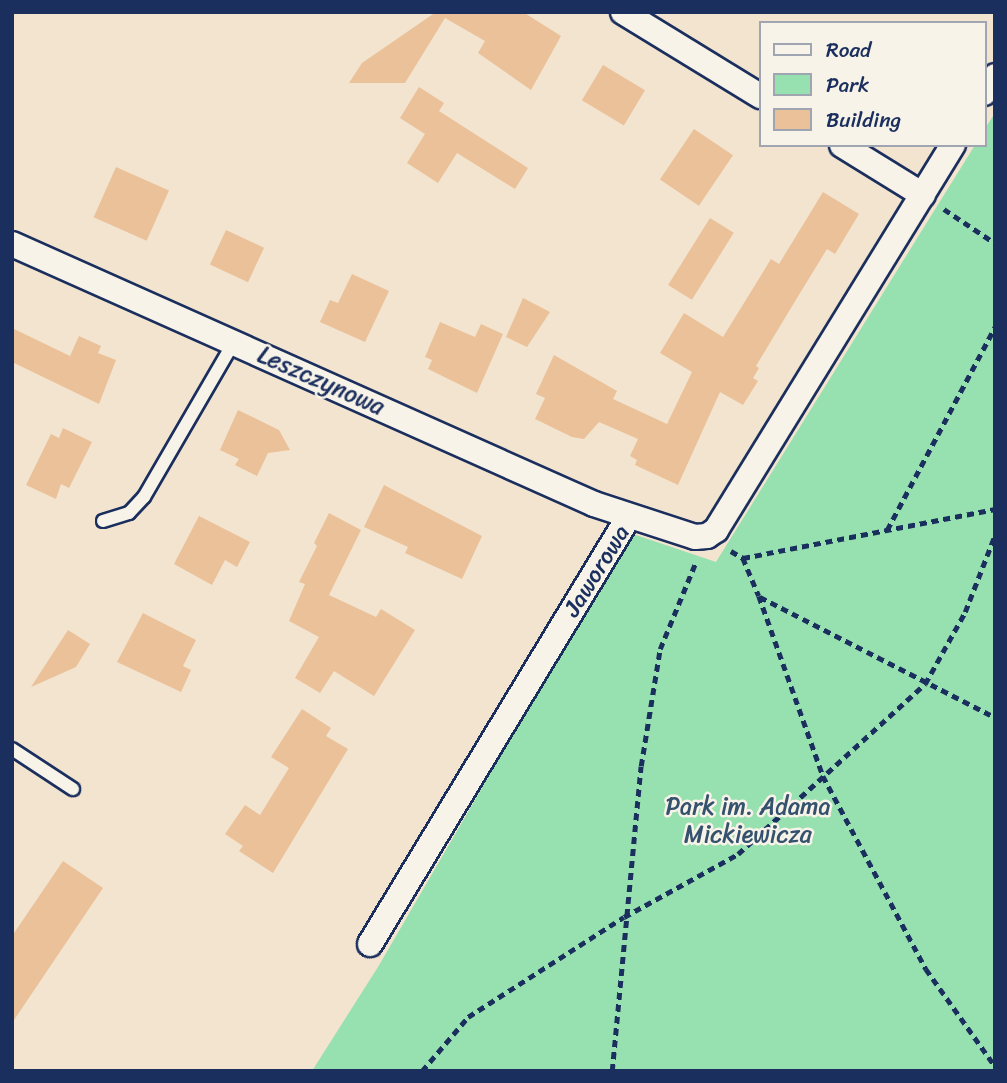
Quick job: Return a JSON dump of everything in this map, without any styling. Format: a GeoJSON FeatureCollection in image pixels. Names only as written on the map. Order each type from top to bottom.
{"type":"FeatureCollection","features":[{"type":"Feature","properties":{"kind":"street"},"geometry":{"type":"LineString","coordinates":[[623,12],[758,95]]}},
{"type":"Feature","properties":{"kind":"street"},"geometry":{"type":"LineString","coordinates":[[845,147],[923,195]]}},
{"type":"Feature","properties":{"kind":"street"},"geometry":{"type":"LineString","coordinates":[[707,536],[716,530],[952,147]]}},
{"type":"Feature","properties":{"kind":"street","name":"Leszczynowa"},"geometry":{"type":"LineString","coordinates":[[12,244],[629,517]]}},
{"type":"Feature","properties":{"kind":"street","name":"Jaworowa"},"geometry":{"type":"LineString","coordinates":[[370,944],[629,517],[695,537],[707,536]]}},
{"type":"Feature","properties":{"kind":"lane"},"geometry":{"type":"LineString","coordinates":[[103,521],[129,513],[144,497],[234,341]]}},
{"type":"Feature","properties":{"kind":"lane"},"geometry":{"type":"LineString","coordinates":[[12,749],[74,789]]}},
{"type":"Feature","properties":{"kind":"path"},"geometry":{"type":"LineString","coordinates":[[923,195],[995,243]]}},
{"type":"Feature","properties":{"kind":"path"},"geometry":{"type":"LineString","coordinates":[[886,531],[995,327]]}},
{"type":"Feature","properties":{"kind":"path"},"geometry":{"type":"LineString","coordinates":[[743,558],[995,509]]}},
{"type":"Feature","properties":{"kind":"path"},"geometry":{"type":"LineString","coordinates":[[422,1071],[468,1017],[624,917],[738,853],[925,684],[965,612],[995,535]]}},
{"type":"Feature","properties":{"kind":"path"},"geometry":{"type":"LineString","coordinates":[[612,1071],[624,917],[660,649],[707,536],[743,558],[823,776],[926,969],[995,1066]]}},
{"type":"Feature","properties":{"kind":"path"},"geometry":{"type":"LineString","coordinates":[[759,596],[925,684],[995,717]]}},
{"type":"Feature","properties":{"kind":"green space","name":"Park im. Adama Mickiewicza"},"geometry":{"type":"Polygon","coordinates":[[[995,113],[995,1071],[312,1071],[378,967],[630,533],[716,562],[974,147],[986,147],[986,127],[995,113]]]}},
{"type":"Feature","properties":{"kind":"building"},"geometry":{"type":"Polygon","coordinates":[[[436,12],[523,12],[561,36],[531,90],[478,53],[485,41],[445,18],[405,83],[349,83],[362,63],[436,12]]]}},
{"type":"Feature","properties":{"kind":"building"},"geometry":{"type":"Polygon","coordinates":[[[603,65],[645,90],[624,125],[582,100],[603,65]]]}},
{"type":"Feature","properties":{"kind":"building"},"geometry":{"type":"Polygon","coordinates":[[[419,87],[444,103],[439,111],[528,168],[515,189],[457,153],[438,183],[407,163],[425,134],[400,118],[419,87]]]}},
{"type":"Feature","properties":{"kind":"building"},"geometry":{"type":"Polygon","coordinates":[[[694,129],[733,155],[699,206],[660,180],[694,129]]]}},
{"type":"Feature","properties":{"kind":"building"},"geometry":{"type":"Polygon","coordinates":[[[116,167],[169,191],[147,241],[94,217],[116,167]]]}},
{"type":"Feature","properties":{"kind":"building"},"geometry":{"type":"Polygon","coordinates":[[[823,192],[859,214],[835,254],[827,249],[794,303],[756,366],[759,368],[753,378],[758,381],[743,405],[720,392],[678,485],[635,465],[637,460],[630,456],[638,439],[599,422],[584,439],[572,437],[535,419],[545,398],[536,394],[554,355],[617,391],[613,399],[667,424],[692,372],[660,353],[684,313],[723,337],[771,259],[779,264],[823,192]]]}},
{"type":"Feature","properties":{"kind":"building"},"geometry":{"type":"Polygon","coordinates":[[[710,218],[734,233],[692,300],[668,285],[710,218]]]}},
{"type":"Feature","properties":{"kind":"building"},"geometry":{"type":"Polygon","coordinates":[[[226,230],[264,248],[248,282],[210,264],[226,230]]]}},
{"type":"Feature","properties":{"kind":"building"},"geometry":{"type":"Polygon","coordinates":[[[352,274],[389,291],[365,342],[320,322],[330,300],[338,303],[352,274]]]}},
{"type":"Feature","properties":{"kind":"building"},"geometry":{"type":"Polygon","coordinates":[[[523,298],[550,312],[527,347],[506,337],[523,298]]]}},
{"type":"Feature","properties":{"kind":"building"},"geometry":{"type":"Polygon","coordinates":[[[440,322],[475,337],[481,324],[503,334],[477,393],[428,369],[432,360],[425,357],[440,322]]]}},
{"type":"Feature","properties":{"kind":"building"},"geometry":{"type":"Polygon","coordinates":[[[12,328],[70,356],[79,336],[101,346],[98,353],[116,360],[99,404],[12,362],[12,328]]]}},
{"type":"Feature","properties":{"kind":"building"},"geometry":{"type":"Polygon","coordinates":[[[238,410],[279,430],[290,450],[268,453],[257,476],[235,465],[239,459],[220,450],[238,410]]]}},
{"type":"Feature","properties":{"kind":"building"},"geometry":{"type":"Polygon","coordinates":[[[63,428],[92,442],[69,488],[61,484],[56,499],[26,485],[51,434],[59,438],[63,428]]]}},
{"type":"Feature","properties":{"kind":"building"},"geometry":{"type":"Polygon","coordinates":[[[384,485],[482,536],[462,579],[405,553],[408,547],[364,527],[384,485]]]}},
{"type":"Feature","properties":{"kind":"building"},"geometry":{"type":"Polygon","coordinates":[[[329,513],[361,530],[329,595],[376,617],[381,609],[415,630],[374,696],[334,671],[320,693],[295,678],[319,637],[289,621],[305,584],[299,582],[317,546],[314,543],[329,513]]]}},
{"type":"Feature","properties":{"kind":"building"},"geometry":{"type":"Polygon","coordinates":[[[199,516],[250,542],[237,567],[225,560],[212,585],[174,564],[199,516]]]}},
{"type":"Feature","properties":{"kind":"building"},"geometry":{"type":"Polygon","coordinates":[[[143,613],[196,640],[183,666],[191,670],[181,692],[117,662],[143,613]]]}},
{"type":"Feature","properties":{"kind":"building"},"geometry":{"type":"Polygon","coordinates":[[[68,630],[90,644],[76,667],[31,687],[68,630]]]}},
{"type":"Feature","properties":{"kind":"building"},"geometry":{"type":"Polygon","coordinates":[[[302,709],[331,728],[326,736],[348,749],[273,873],[239,851],[243,846],[225,834],[245,805],[260,815],[289,768],[271,757],[302,709]]]}},
{"type":"Feature","properties":{"kind":"building"},"geometry":{"type":"Polygon","coordinates":[[[63,861],[103,888],[12,1023],[12,936],[63,861]]]}}]}
